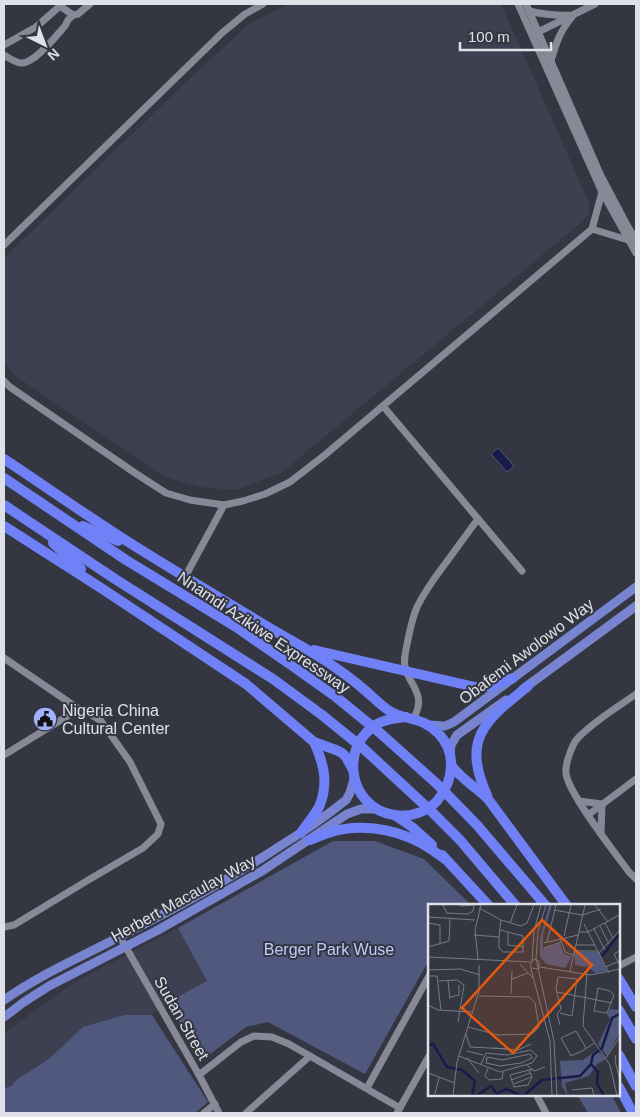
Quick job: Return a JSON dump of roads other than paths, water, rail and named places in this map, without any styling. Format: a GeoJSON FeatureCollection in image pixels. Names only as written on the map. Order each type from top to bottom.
{"type":"FeatureCollection","features":[{"type":"Feature","properties":{"kind":"highway","name":"Nnamdi Azikiwe Expressway"},"geometry":{"type":"LineString","coordinates":[[4,459],[144,552],[329,663],[393,713],[410,718]]}},
{"type":"Feature","properties":{"kind":"highway","name":"Nnamdi Azikiwe Expressway"},"geometry":{"type":"LineString","coordinates":[[4,478],[126,560],[236,627],[336,698],[379,732],[437,784],[477,825],[544,904]]}},
{"type":"Feature","properties":{"kind":"highway"},"geometry":{"type":"LineString","coordinates":[[4,505],[258,670],[322,715],[397,778],[460,840],[514,904]]}},
{"type":"Feature","properties":{"kind":"highway"},"geometry":{"type":"LineString","coordinates":[[59,515],[144,552]]}},
{"type":"Feature","properties":{"kind":"highway"},"geometry":{"type":"LineString","coordinates":[[30,522],[101,588]]}},
{"type":"Feature","properties":{"kind":"highway"},"geometry":{"type":"LineString","coordinates":[[4,526],[246,684],[314,742],[342,753],[346,757],[359,791],[366,801],[376,809],[396,816],[410,816],[423,811],[435,803],[444,793],[450,780],[452,766],[450,754],[438,732],[428,725],[410,718],[392,718],[379,723],[367,732],[359,743],[354,756],[353,775]]}},
{"type":"Feature","properties":{"kind":"highway"},"geometry":{"type":"LineString","coordinates":[[294,642],[321,652],[475,687],[490,686],[512,678]]}},
{"type":"Feature","properties":{"kind":"highway"},"geometry":{"type":"LineString","coordinates":[[488,799],[478,776],[476,755],[480,738],[493,715],[528,686]]}},
{"type":"Feature","properties":{"kind":"highway"},"geometry":{"type":"LineString","coordinates":[[301,833],[318,808],[324,787],[323,765],[314,742]]}},
{"type":"Feature","properties":{"kind":"highway"},"geometry":{"type":"LineString","coordinates":[[452,766],[458,774],[488,799],[567,904]]}},
{"type":"Feature","properties":{"kind":"highway"},"geometry":{"type":"LineString","coordinates":[[396,816],[424,837],[487,904]]}},
{"type":"Feature","properties":{"kind":"highway"},"geometry":{"type":"LineString","coordinates":[[310,840],[329,832],[341,830],[378,829],[420,842],[445,859]]}},
{"type":"Feature","properties":{"kind":"highway"},"geometry":{"type":"LineString","coordinates":[[620,981],[636,1007]]}},
{"type":"Feature","properties":{"kind":"highway"},"geometry":{"type":"LineString","coordinates":[[620,1012],[636,1039]]}},
{"type":"Feature","properties":{"kind":"highway"},"geometry":{"type":"LineString","coordinates":[[620,1056],[636,1086]]}},
{"type":"Feature","properties":{"kind":"highway"},"geometry":{"type":"LineString","coordinates":[[620,1089],[633,1111]]}},
{"type":"Feature","properties":{"kind":"main road","name":"Obafemi Awolowo Way"},"geometry":{"type":"LineString","coordinates":[[428,725],[445,726],[454,722],[636,587]]}},
{"type":"Feature","properties":{"kind":"main road","name":"Obafemi Awolowo Way"},"geometry":{"type":"LineString","coordinates":[[450,754],[451,745],[458,735],[636,606]]}},
{"type":"Feature","properties":{"kind":"main road","name":"Herbert Macaulay Way"},"geometry":{"type":"LineString","coordinates":[[4,1000],[56,968],[210,890],[301,833],[346,800],[350,793],[353,775]]}},
{"type":"Feature","properties":{"kind":"main road","name":"Herbert Macaulay Way"},"geometry":{"type":"LineString","coordinates":[[4,1017],[49,986],[262,871],[347,814],[361,809],[376,809]]}},
{"type":"Feature","properties":{"kind":"street"},"geometry":{"type":"LineString","coordinates":[[4,55],[14,61],[29,62],[37,57],[73,15],[78,14],[90,4]]}},
{"type":"Feature","properties":{"kind":"street"},"geometry":{"type":"LineString","coordinates":[[4,245],[222,33],[245,14],[263,4]]}},
{"type":"Feature","properties":{"kind":"street"},"geometry":{"type":"LineString","coordinates":[[518,4],[550,61],[602,176],[636,240]]}},
{"type":"Feature","properties":{"kind":"street"},"geometry":{"type":"LineString","coordinates":[[526,4],[535,34],[602,192],[636,253]]}},
{"type":"Feature","properties":{"kind":"street"},"geometry":{"type":"LineString","coordinates":[[535,34],[595,4]]}},
{"type":"Feature","properties":{"kind":"street"},"geometry":{"type":"LineString","coordinates":[[4,45],[36,27],[61,5],[73,15]]}},
{"type":"Feature","properties":{"kind":"street"},"geometry":{"type":"LineString","coordinates":[[529,11],[557,16],[573,14]]}},
{"type":"Feature","properties":{"kind":"street"},"geometry":{"type":"LineString","coordinates":[[550,61],[557,39],[573,14]]}},
{"type":"Feature","properties":{"kind":"street"},"geometry":{"type":"LineString","coordinates":[[4,382],[134,473],[166,493],[190,500],[224,505],[243,501],[265,494],[290,482],[326,454],[592,229],[602,192]]}},
{"type":"Feature","properties":{"kind":"street"},"geometry":{"type":"LineString","coordinates":[[592,229],[628,240]]}},
{"type":"Feature","properties":{"kind":"street"},"geometry":{"type":"LineString","coordinates":[[383,406],[522,571]]}},
{"type":"Feature","properties":{"kind":"street"},"geometry":{"type":"LineString","coordinates":[[185,577],[224,505]]}},
{"type":"Feature","properties":{"kind":"street"},"geometry":{"type":"LineString","coordinates":[[410,718],[419,710],[418,693],[406,672],[404,663],[414,618],[418,607],[435,578],[478,518]]}},
{"type":"Feature","properties":{"kind":"street"},"geometry":{"type":"LineString","coordinates":[[4,658],[101,721],[130,762],[161,824],[158,834],[143,848],[14,925],[4,927]]}},
{"type":"Feature","properties":{"kind":"street"},"geometry":{"type":"LineString","coordinates":[[636,694],[577,739],[569,756],[566,773],[570,788],[629,872],[636,879]]}},
{"type":"Feature","properties":{"kind":"street"},"geometry":{"type":"LineString","coordinates":[[4,754],[80,709]]}},
{"type":"Feature","properties":{"kind":"street"},"geometry":{"type":"LineString","coordinates":[[588,815],[636,779]]}},
{"type":"Feature","properties":{"kind":"street"},"geometry":{"type":"LineString","coordinates":[[579,801],[602,804]]}},
{"type":"Feature","properties":{"kind":"street"},"geometry":{"type":"LineString","coordinates":[[601,833],[602,804]]}},
{"type":"Feature","properties":{"kind":"street","name":"Sudan Street"},"geometry":{"type":"LineString","coordinates":[[120,937],[220,1113]]}},
{"type":"Feature","properties":{"kind":"street"},"geometry":{"type":"LineString","coordinates":[[620,965],[636,957]]}},
{"type":"Feature","properties":{"kind":"street"},"geometry":{"type":"LineString","coordinates":[[367,1088],[428,978]]}},
{"type":"Feature","properties":{"kind":"street"},"geometry":{"type":"LineString","coordinates":[[199,1075],[241,1042],[254,1036],[272,1037],[289,1044],[367,1088],[399,1110],[428,1058]]}},
{"type":"Feature","properties":{"kind":"street"},"geometry":{"type":"LineString","coordinates":[[246,1113],[310,1056]]}},
{"type":"Feature","properties":{"kind":"street"},"geometry":{"type":"LineString","coordinates":[[537,1097],[546,1113]]}},
{"type":"Feature","properties":{"kind":"street"},"geometry":{"type":"LineString","coordinates":[[204,1113],[214,1104]]}},
{"type":"Feature","properties":{"kind":"place","name":"Nigeria China Cultural Center"},"geometry":{"type":"Point","coordinates":[45,719]}},
{"type":"Feature","properties":{"kind":"park label","name":"Berger Park Wuse"},"geometry":{"type":"Point","coordinates":[329,949]}}]}
